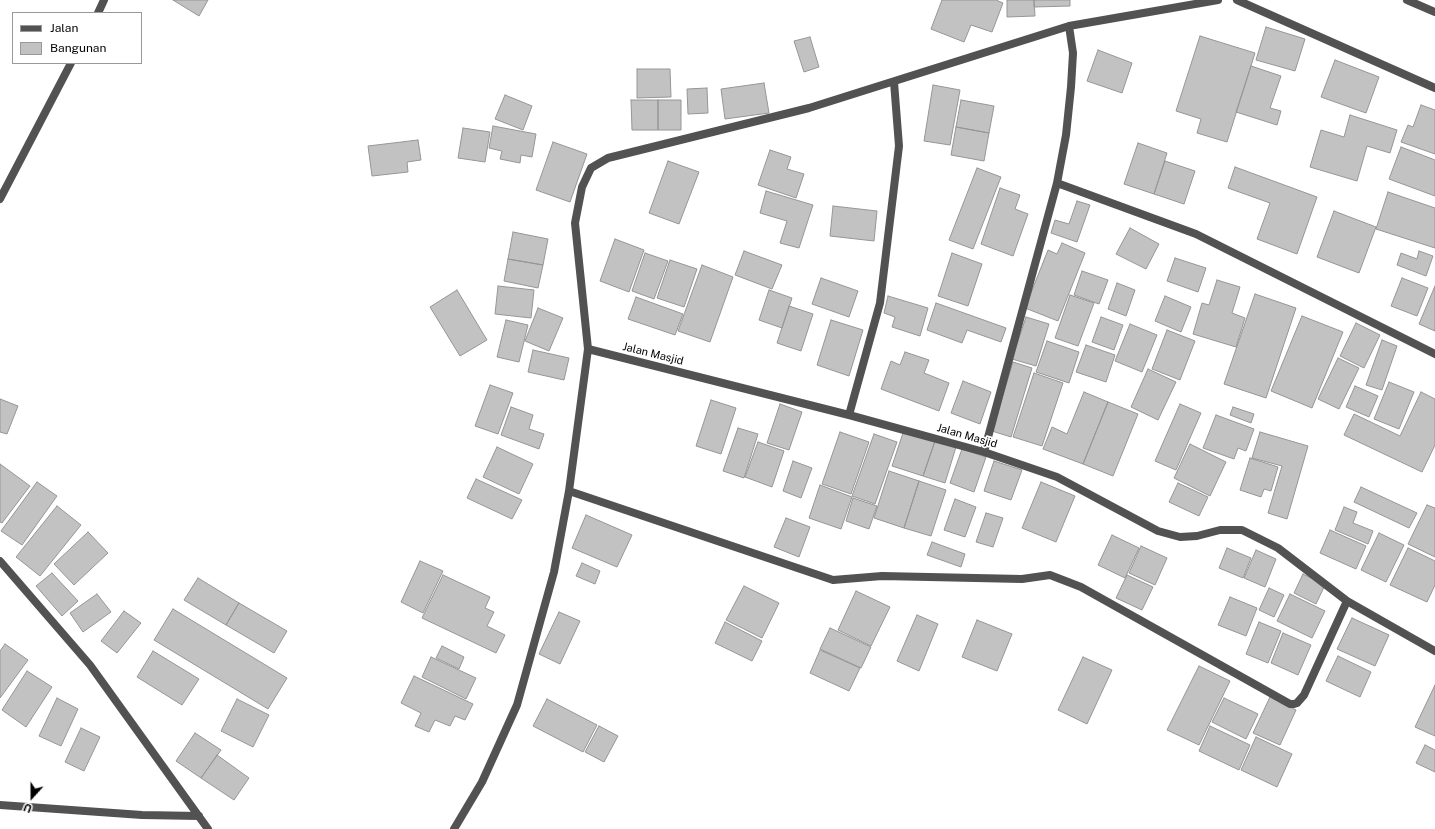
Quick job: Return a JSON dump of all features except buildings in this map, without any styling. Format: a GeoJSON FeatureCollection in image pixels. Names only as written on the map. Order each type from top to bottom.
{"type":"FeatureCollection","features":[{"type":"Feature","properties":{"kind":"street"},"geometry":{"type":"LineString","coordinates":[[98,12],[104,0]]}},
{"type":"Feature","properties":{"kind":"street"},"geometry":{"type":"LineString","coordinates":[[454,829],[482,782],[518,705],[554,572],[569,491],[588,349],[575,223],[582,187],[591,168],[608,158],[809,108],[1069,26],[1218,0]]}},
{"type":"Feature","properties":{"kind":"street"},"geometry":{"type":"LineString","coordinates":[[1237,0],[1435,88]]}},
{"type":"Feature","properties":{"kind":"street"},"geometry":{"type":"LineString","coordinates":[[1407,0],[1435,12]]}},
{"type":"Feature","properties":{"kind":"street"},"geometry":{"type":"LineString","coordinates":[[984,452],[1057,183],[1066,134],[1071,87],[1073,53],[1069,26]]}},
{"type":"Feature","properties":{"kind":"street"},"geometry":{"type":"LineString","coordinates":[[0,199],[71,64]]}},
{"type":"Feature","properties":{"kind":"street"},"geometry":{"type":"LineString","coordinates":[[849,415],[880,303],[899,146],[894,82]]}},
{"type":"Feature","properties":{"kind":"street"},"geometry":{"type":"LineString","coordinates":[[1057,183],[1196,234],[1435,354]]}},
{"type":"Feature","properties":{"kind":"street","name":"Jalan Masjid"},"geometry":{"type":"LineString","coordinates":[[588,349],[849,415],[984,452],[1057,477],[1158,530],[1180,537],[1197,536],[1220,530],[1242,530],[1278,548],[1347,601],[1435,651]]}},
{"type":"Feature","properties":{"kind":"street"},"geometry":{"type":"LineString","coordinates":[[569,491],[833,580],[882,576],[1022,579],[1050,575],[1080,587],[1290,704],[1297,703],[1304,695],[1347,601]]}},
{"type":"Feature","properties":{"kind":"street"},"geometry":{"type":"LineString","coordinates":[[0,561],[90,665],[208,829]]}},
{"type":"Feature","properties":{"kind":"street"},"geometry":{"type":"LineString","coordinates":[[0,805],[142,815],[199,816]]}}]}
